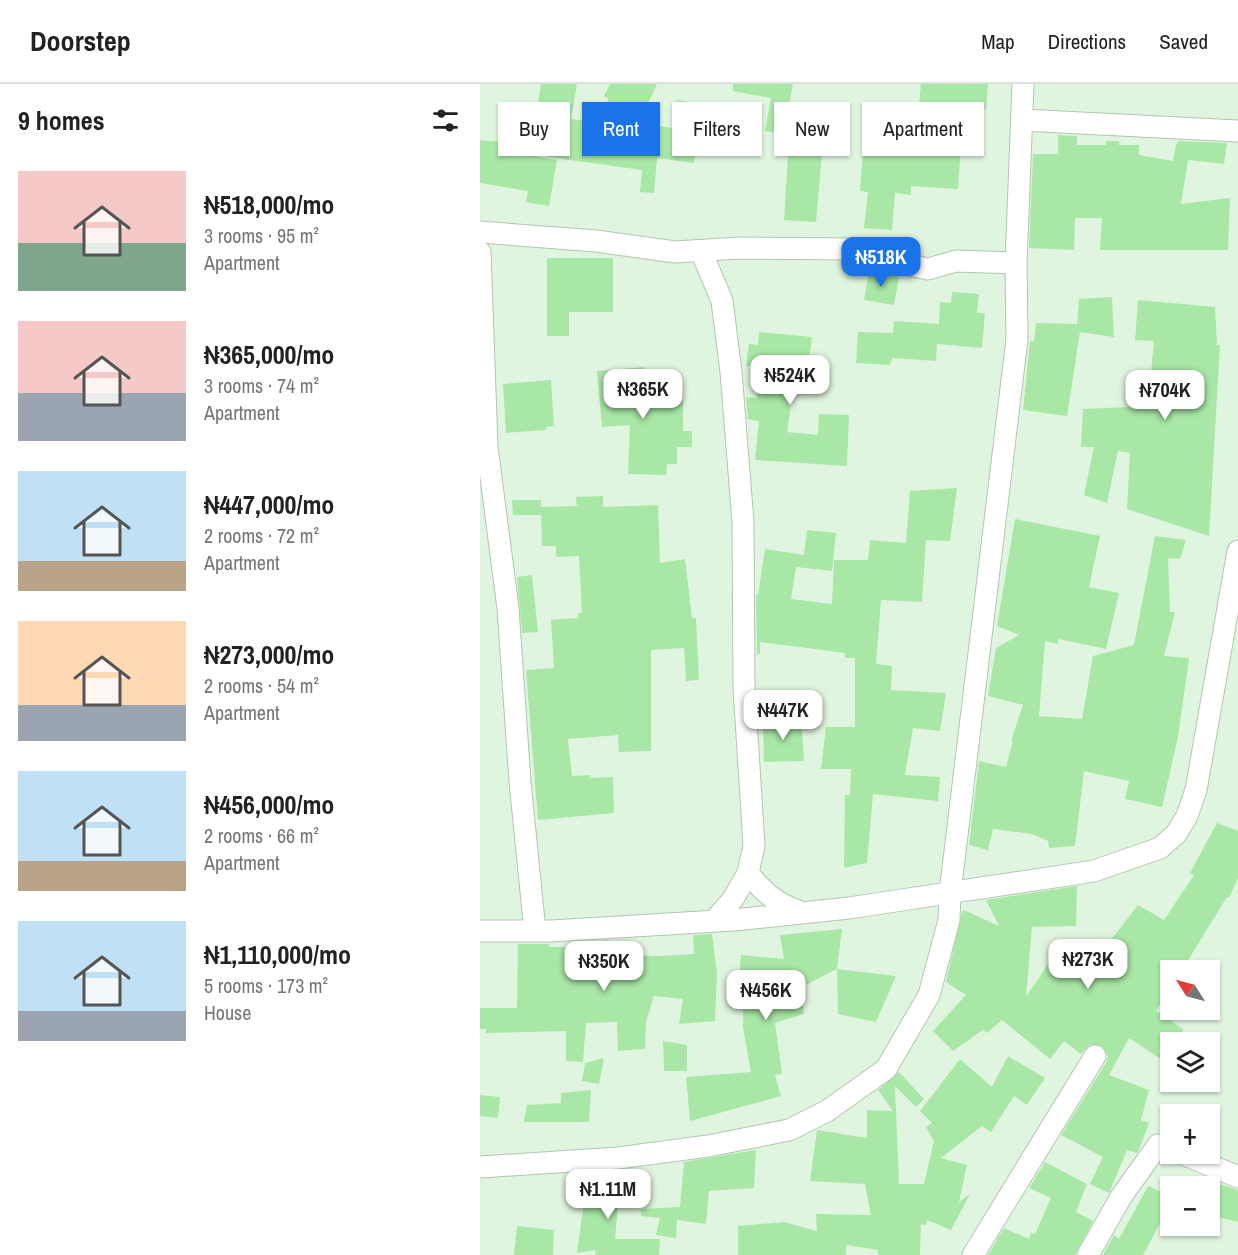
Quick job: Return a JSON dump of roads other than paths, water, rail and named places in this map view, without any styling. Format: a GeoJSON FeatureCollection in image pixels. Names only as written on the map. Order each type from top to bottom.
{"type":"FeatureCollection","features":[{"type":"Feature","properties":{"kind":"street"},"geometry":{"type":"LineString","coordinates":[[480,1167],[618,1158],[708,1146],[789,1130],[827,1112],[886,1069],[929,995],[949,920],[950,892],[1017,339],[1016,263],[1023,84]]}},
{"type":"Feature","properties":{"kind":"street"},"geometry":{"type":"LineString","coordinates":[[1022,120],[1238,130]]}},
{"type":"Feature","properties":{"kind":"street"},"geometry":{"type":"LineString","coordinates":[[480,232],[596,241],[675,252],[852,249],[928,269],[956,261],[1016,263]]}},
{"type":"Feature","properties":{"kind":"street"},"geometry":{"type":"LineString","coordinates":[[701,251],[722,301],[731,372],[743,522],[744,688],[754,846],[748,873],[733,899],[714,921]]}},
{"type":"Feature","properties":{"kind":"street"},"geometry":{"type":"LineString","coordinates":[[480,252],[487,447],[508,608],[520,782],[535,931]]}},
{"type":"Feature","properties":{"kind":"street"},"geometry":{"type":"LineString","coordinates":[[480,931],[535,931],[714,921],[805,913],[1094,871],[1160,848],[1176,834],[1187,816],[1196,790],[1238,551]]}},
{"type":"Feature","properties":{"kind":"street"},"geometry":{"type":"LineString","coordinates":[[748,873],[762,890],[780,905],[805,913]]}},
{"type":"Feature","properties":{"kind":"street"},"geometry":{"type":"LineString","coordinates":[[974,1255],[1095,1056]]}},
{"type":"Feature","properties":{"kind":"street"},"geometry":{"type":"LineString","coordinates":[[1088,1255],[1141,1166],[1160,1146]]}},
{"type":"Feature","properties":{"kind":"street"},"geometry":{"type":"LineString","coordinates":[[1207,1164],[1238,1177]]}}]}
